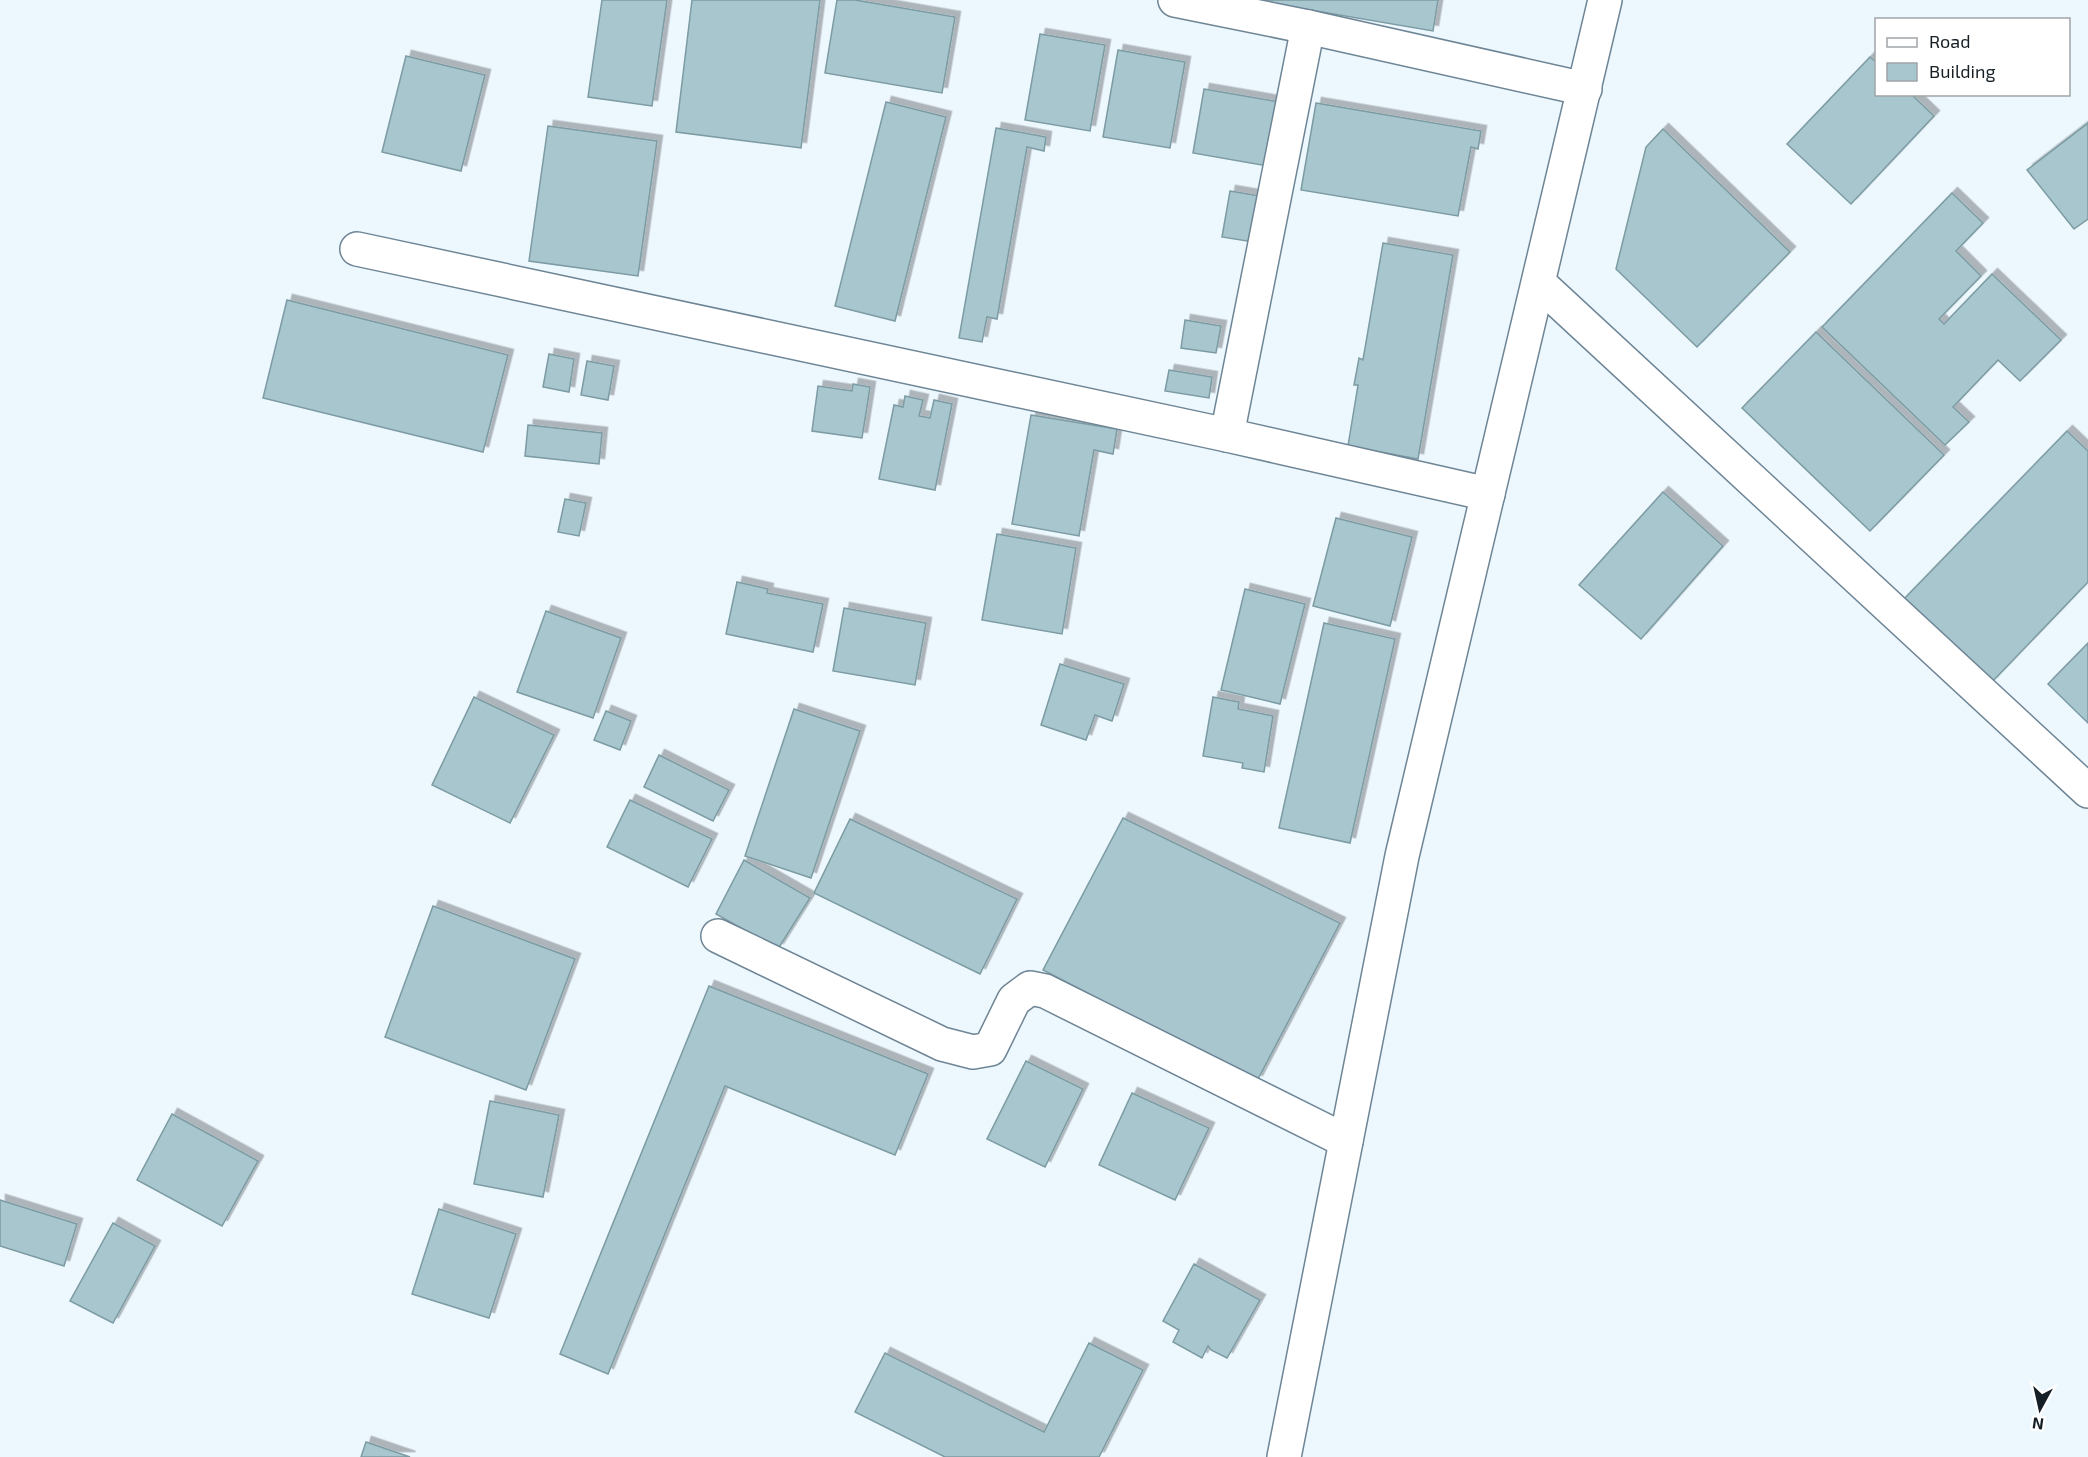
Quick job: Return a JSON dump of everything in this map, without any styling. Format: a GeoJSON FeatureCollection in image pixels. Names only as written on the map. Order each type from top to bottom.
{"type":"FeatureCollection","features":[{"type":"Feature","properties":{"kind":"street"},"geometry":{"type":"LineString","coordinates":[[1175,0],[1586,88]]}},
{"type":"Feature","properties":{"kind":"street"},"geometry":{"type":"LineString","coordinates":[[1284,1457],[1402,856],[1586,88],[1605,0]]}},
{"type":"Feature","properties":{"kind":"street"},"geometry":{"type":"LineString","coordinates":[[1227,435],[1308,27]]}},
{"type":"Feature","properties":{"kind":"street"},"geometry":{"type":"LineString","coordinates":[[357,249],[1227,435],[1488,494]]}},
{"type":"Feature","properties":{"kind":"street"},"geometry":{"type":"LineString","coordinates":[[1539,283],[2088,791]]}},
{"type":"Feature","properties":{"kind":"street"},"geometry":{"type":"LineString","coordinates":[[718,936],[942,1044],[973,1052],[990,1049],[1014,1000],[1030,988],[1045,991],[1346,1141]]}},
{"type":"Feature","properties":{"kind":"building"},"geometry":{"type":"Polygon","coordinates":[[[602,0],[667,0],[652,106],[588,97],[602,0]]]}},
{"type":"Feature","properties":{"kind":"building"},"geometry":{"type":"Polygon","coordinates":[[[692,0],[820,0],[801,148],[676,132],[692,0]]]}},
{"type":"Feature","properties":{"kind":"building"},"geometry":{"type":"Polygon","coordinates":[[[837,0],[855,0],[955,17],[942,93],[825,73],[837,0]]]}},
{"type":"Feature","properties":{"kind":"building"},"geometry":{"type":"Polygon","coordinates":[[[1263,0],[1438,0],[1433,31],[1263,2],[1263,0]]]}},
{"type":"Feature","properties":{"kind":"building"},"geometry":{"type":"Polygon","coordinates":[[[1040,34],[1105,45],[1090,131],[1025,120],[1040,34]]]}},
{"type":"Feature","properties":{"kind":"building"},"geometry":{"type":"Polygon","coordinates":[[[1118,50],[1185,62],[1170,148],[1103,137],[1118,50]]]}},
{"type":"Feature","properties":{"kind":"building"},"geometry":{"type":"Polygon","coordinates":[[[406,56],[485,75],[461,171],[382,152],[406,56]]]}},
{"type":"Feature","properties":{"kind":"building"},"geometry":{"type":"Polygon","coordinates":[[[1870,57],[1875,61],[1875,96],[1913,96],[1934,116],[1851,204],[1787,144],[1870,57]]]}},
{"type":"Feature","properties":{"kind":"building"},"geometry":{"type":"Polygon","coordinates":[[[1204,89],[1291,104],[1279,168],[1193,153],[1204,89]]]}},
{"type":"Feature","properties":{"kind":"building"},"geometry":{"type":"Polygon","coordinates":[[[886,102],[946,117],[895,321],[835,306],[886,102]]]}},
{"type":"Feature","properties":{"kind":"building"},"geometry":{"type":"Polygon","coordinates":[[[1316,103],[1481,131],[1478,149],[1471,147],[1458,216],[1301,190],[1316,103]]]}},
{"type":"Feature","properties":{"kind":"building"},"geometry":{"type":"Polygon","coordinates":[[[2088,123],[2088,219],[2074,229],[2027,170],[2088,123]]]}},
{"type":"Feature","properties":{"kind":"building"},"geometry":{"type":"Polygon","coordinates":[[[548,126],[657,141],[638,276],[529,261],[548,126]]]}},
{"type":"Feature","properties":{"kind":"building"},"geometry":{"type":"Polygon","coordinates":[[[996,128],[1046,137],[1044,151],[1027,147],[997,319],[987,317],[982,342],[959,338],[996,128]]]}},
{"type":"Feature","properties":{"kind":"building"},"geometry":{"type":"Polygon","coordinates":[[[1663,129],[1790,252],[1697,347],[1616,269],[1646,147],[1663,129]]]}},
{"type":"Feature","properties":{"kind":"building"},"geometry":{"type":"Polygon","coordinates":[[[1230,191],[1260,196],[1253,242],[1222,237],[1230,191]]]}},
{"type":"Feature","properties":{"kind":"building"},"geometry":{"type":"Polygon","coordinates":[[[1952,193],[1983,223],[1956,251],[1981,276],[1939,319],[1944,324],[1992,274],[2061,340],[2020,381],[1998,360],[1953,407],[1969,422],[1945,445],[1822,327],[1952,193]]]}},
{"type":"Feature","properties":{"kind":"building"},"geometry":{"type":"Polygon","coordinates":[[[1383,243],[1453,255],[1418,459],[1348,446],[1358,385],[1354,385],[1359,358],[1363,360],[1383,243]]]}},
{"type":"Feature","properties":{"kind":"building"},"geometry":{"type":"Polygon","coordinates":[[[287,300],[508,355],[483,452],[263,398],[287,300]]]}},
{"type":"Feature","properties":{"kind":"building"},"geometry":{"type":"Polygon","coordinates":[[[1185,320],[1221,326],[1216,353],[1181,348],[1185,320]]]}},
{"type":"Feature","properties":{"kind":"building"},"geometry":{"type":"Polygon","coordinates":[[[1816,332],[1944,455],[1870,531],[1742,408],[1816,332]]]}},
{"type":"Feature","properties":{"kind":"building"},"geometry":{"type":"Polygon","coordinates":[[[549,354],[574,359],[569,392],[543,387],[549,354]]]}},
{"type":"Feature","properties":{"kind":"building"},"geometry":{"type":"Polygon","coordinates":[[[587,361],[614,366],[608,400],[581,395],[587,361]]]}},
{"type":"Feature","properties":{"kind":"building"},"geometry":{"type":"Polygon","coordinates":[[[1169,370],[1212,377],[1209,398],[1165,391],[1169,370]]]}},
{"type":"Feature","properties":{"kind":"building"},"geometry":{"type":"Polygon","coordinates":[[[853,384],[870,387],[862,438],[812,431],[818,386],[852,391],[853,384]]]}},
{"type":"Feature","properties":{"kind":"building"},"geometry":{"type":"Polygon","coordinates":[[[905,396],[923,400],[919,416],[930,418],[934,400],[952,404],[935,490],[879,479],[894,405],[903,407],[905,396]]]}},
{"type":"Feature","properties":{"kind":"building"},"geometry":{"type":"Polygon","coordinates":[[[1031,415],[1117,429],[1113,454],[1094,450],[1079,536],[1012,524],[1031,415]]]}},
{"type":"Feature","properties":{"kind":"building"},"geometry":{"type":"Polygon","coordinates":[[[528,425],[602,433],[599,464],[525,456],[528,425]]]}},
{"type":"Feature","properties":{"kind":"building"},"geometry":{"type":"Polygon","coordinates":[[[2067,431],[2088,451],[2088,582],[1991,683],[1903,600],[2067,431]]]}},
{"type":"Feature","properties":{"kind":"building"},"geometry":{"type":"Polygon","coordinates":[[[1663,492],[1723,546],[1641,639],[1579,585],[1663,492]]]}},
{"type":"Feature","properties":{"kind":"building"},"geometry":{"type":"Polygon","coordinates":[[[565,499],[586,503],[579,536],[558,532],[565,499]]]}},
{"type":"Feature","properties":{"kind":"building"},"geometry":{"type":"Polygon","coordinates":[[[1336,518],[1412,537],[1390,626],[1313,606],[1336,518]]]}},
{"type":"Feature","properties":{"kind":"building"},"geometry":{"type":"Polygon","coordinates":[[[997,534],[1076,548],[1062,634],[982,620],[997,534]]]}},
{"type":"Feature","properties":{"kind":"building"},"geometry":{"type":"Polygon","coordinates":[[[737,582],[768,589],[767,593],[823,604],[813,652],[726,634],[737,582]]]}},
{"type":"Feature","properties":{"kind":"building"},"geometry":{"type":"Polygon","coordinates":[[[1245,589],[1305,604],[1280,704],[1221,690],[1245,589]]]}},
{"type":"Feature","properties":{"kind":"building"},"geometry":{"type":"Polygon","coordinates":[[[844,608],[926,623],[915,685],[833,671],[844,608]]]}},
{"type":"Feature","properties":{"kind":"building"},"geometry":{"type":"Polygon","coordinates":[[[546,611],[621,638],[593,718],[517,692],[546,611]]]}},
{"type":"Feature","properties":{"kind":"building"},"geometry":{"type":"Polygon","coordinates":[[[1324,623],[1395,639],[1350,843],[1279,828],[1324,623]]]}},
{"type":"Feature","properties":{"kind":"building"},"geometry":{"type":"Polygon","coordinates":[[[2088,643],[2088,723],[2048,684],[2088,643]]]}},
{"type":"Feature","properties":{"kind":"building"},"geometry":{"type":"Polygon","coordinates":[[[1060,664],[1124,684],[1112,721],[1095,715],[1086,740],[1041,725],[1060,664]]]}},
{"type":"Feature","properties":{"kind":"building"},"geometry":{"type":"Polygon","coordinates":[[[474,697],[554,735],[510,823],[432,785],[474,697]]]}},
{"type":"Feature","properties":{"kind":"building"},"geometry":{"type":"Polygon","coordinates":[[[1213,697],[1239,702],[1238,709],[1273,716],[1264,772],[1242,768],[1243,763],[1203,756],[1213,697]]]}},
{"type":"Feature","properties":{"kind":"building"},"geometry":{"type":"Polygon","coordinates":[[[794,709],[860,731],[811,878],[745,856],[794,709]]]}},
{"type":"Feature","properties":{"kind":"building"},"geometry":{"type":"Polygon","coordinates":[[[606,711],[631,721],[620,750],[594,740],[606,711]]]}},
{"type":"Feature","properties":{"kind":"building"},"geometry":{"type":"Polygon","coordinates":[[[659,755],[729,790],[713,821],[644,787],[659,755]]]}},
{"type":"Feature","properties":{"kind":"building"},"geometry":{"type":"Polygon","coordinates":[[[630,800],[712,839],[688,887],[607,847],[630,800]]]}},
{"type":"Feature","properties":{"kind":"building"},"geometry":{"type":"Polygon","coordinates":[[[1123,818],[1340,923],[1257,1081],[1043,970],[1123,818]]]}},
{"type":"Feature","properties":{"kind":"building"},"geometry":{"type":"Polygon","coordinates":[[[850,819],[1017,899],[980,974],[814,893],[850,819]]]}},
{"type":"Feature","properties":{"kind":"building"},"geometry":{"type":"Polygon","coordinates":[[[744,860],[810,898],[778,949],[716,914],[744,860]]]}},
{"type":"Feature","properties":{"kind":"building"},"geometry":{"type":"Polygon","coordinates":[[[433,906],[575,959],[526,1090],[385,1037],[433,906]]]}},
{"type":"Feature","properties":{"kind":"building"},"geometry":{"type":"Polygon","coordinates":[[[709,986],[928,1074],[895,1155],[725,1086],[608,1374],[560,1354],[709,986]]]}},
{"type":"Feature","properties":{"kind":"building"},"geometry":{"type":"Polygon","coordinates":[[[1026,1061],[1083,1089],[1045,1167],[987,1139],[1026,1061]]]}},
{"type":"Feature","properties":{"kind":"building"},"geometry":{"type":"Polygon","coordinates":[[[1132,1093],[1209,1128],[1175,1200],[1099,1165],[1132,1093]]]}},
{"type":"Feature","properties":{"kind":"building"},"geometry":{"type":"Polygon","coordinates":[[[490,1101],[559,1115],[543,1197],[474,1184],[490,1101]]]}},
{"type":"Feature","properties":{"kind":"building"},"geometry":{"type":"Polygon","coordinates":[[[172,1114],[258,1161],[222,1226],[137,1180],[172,1114]]]}},
{"type":"Feature","properties":{"kind":"building"},"geometry":{"type":"Polygon","coordinates":[[[0,1200],[77,1224],[64,1266],[0,1246],[0,1200]]]}},
{"type":"Feature","properties":{"kind":"building"},"geometry":{"type":"Polygon","coordinates":[[[439,1209],[516,1234],[489,1318],[412,1294],[439,1209]]]}},
{"type":"Feature","properties":{"kind":"building"},"geometry":{"type":"Polygon","coordinates":[[[113,1223],[155,1246],[113,1323],[70,1301],[113,1223]]]}},
{"type":"Feature","properties":{"kind":"building"},"geometry":{"type":"Polygon","coordinates":[[[1194,1264],[1260,1300],[1227,1358],[1208,1346],[1202,1358],[1173,1342],[1179,1330],[1163,1321],[1194,1264]]]}},
{"type":"Feature","properties":{"kind":"building"},"geometry":{"type":"Polygon","coordinates":[[[1089,1343],[1143,1370],[1099,1457],[945,1457],[855,1412],[885,1353],[1044,1432],[1089,1343]]]}},
{"type":"Feature","properties":{"kind":"building"},"geometry":{"type":"Polygon","coordinates":[[[366,1442],[410,1457],[361,1457],[366,1442]]]}}]}
